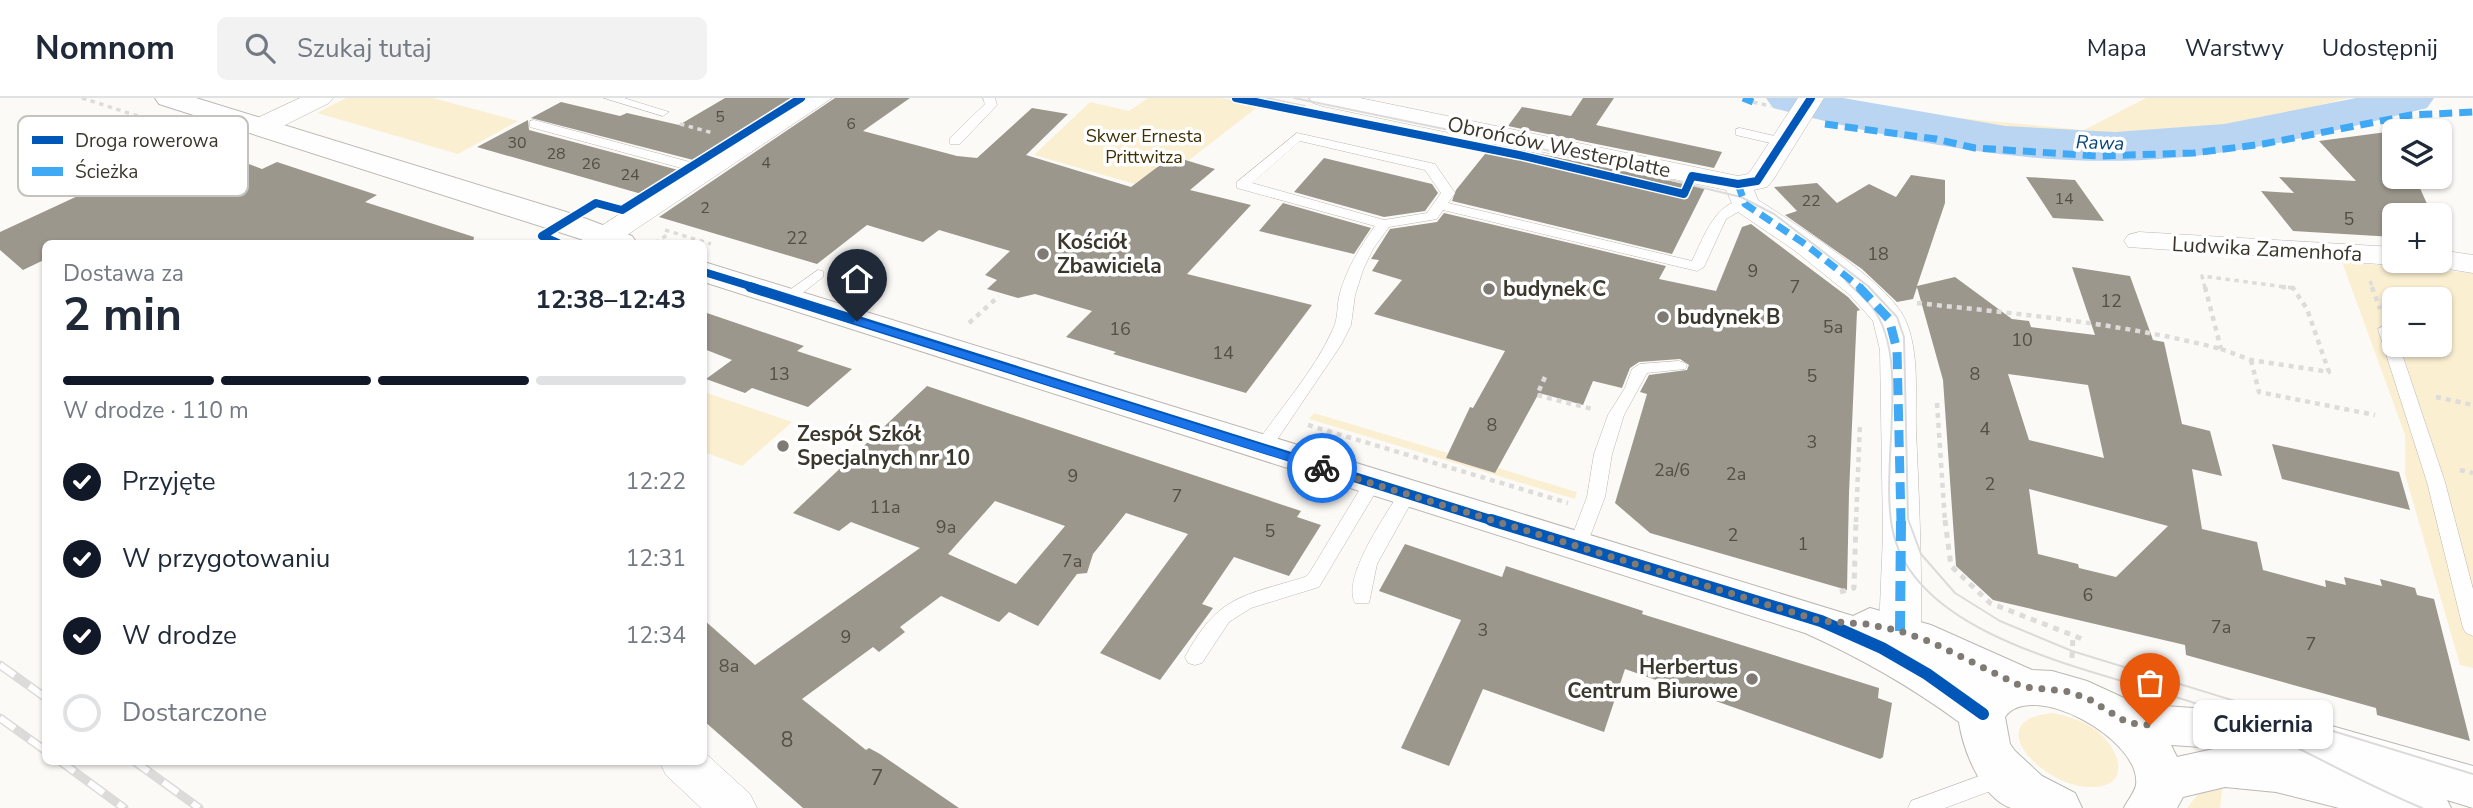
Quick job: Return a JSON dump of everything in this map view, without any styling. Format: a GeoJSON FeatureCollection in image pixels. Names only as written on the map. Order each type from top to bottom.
{"type":"FeatureCollection","features":[{"type":"Feature","properties":{"kind":"street"},"geometry":{"type":"LineString","coordinates":[[168,98],[225,116]]}},
{"type":"Feature","properties":{"kind":"street"},"geometry":{"type":"LineString","coordinates":[[260,127],[320,98]]}},
{"type":"Feature","properties":{"kind":"street"},"geometry":{"type":"LineString","coordinates":[[608,240],[819,98]]}},
{"type":"Feature","properties":{"kind":"street","name":"Obrońców Westerplatte"},"geometry":{"type":"LineString","coordinates":[[1322,98],[1742,194],[1861,288],[1889,319],[1897,350],[1900,515],[1903,534],[1900,631]]}},
{"type":"Feature","properties":{"kind":"street"},"geometry":{"type":"LineString","coordinates":[[1742,194],[1757,181],[1806,105]]}},
{"type":"Feature","properties":{"kind":"street"},"geometry":{"type":"LineString","coordinates":[[248,123],[604,240]]}},
{"type":"Feature","properties":{"kind":"street","name":"Ludwika Zamenhofa"},"geometry":{"type":"LineString","coordinates":[[2139,241],[2382,255]]}},
{"type":"Feature","properties":{"kind":"street"},"geometry":{"type":"LineString","coordinates":[[2452,261],[2473,264]]}},
{"type":"Feature","properties":{"kind":"street"},"geometry":{"type":"LineString","coordinates":[[707,272],[1577,547],[1829,607],[1866,624],[1900,631],[1931,642],[2023,687],[2065,691],[2087,698],[2128,723],[2152,751],[2155,794],[2225,767],[2276,772],[2426,808]]}},
{"type":"Feature","properties":{"kind":"street"},"geometry":{"type":"LineString","coordinates":[[1829,607],[1894,654],[1951,689],[1983,714]]}},
{"type":"Feature","properties":{"kind":"street"},"geometry":{"type":"LineString","coordinates":[[2023,687],[1997,695],[1983,714],[1983,737],[1996,763],[2007,775],[2025,791],[2057,808]]}},
{"type":"Feature","properties":{"kind":"street"},"geometry":{"type":"LineString","coordinates":[[2128,723],[2263,732],[2315,740],[2473,787]]}},
{"type":"Feature","properties":{"kind":"street"},"geometry":{"type":"LineString","coordinates":[[686,765],[733,808]]}},
{"type":"Feature","properties":{"kind":"lane"},"geometry":{"type":"LineString","coordinates":[[610,98],[663,112]]}},
{"type":"Feature","properties":{"kind":"lane"},"geometry":{"type":"LineString","coordinates":[[955,141],[986,111],[990,105],[989,98]]}},
{"type":"Feature","properties":{"kind":"lane"},"geometry":{"type":"LineString","coordinates":[[534,124],[707,171]]}},
{"type":"Feature","properties":{"kind":"lane"},"geometry":{"type":"LineString","coordinates":[[1740,132],[1783,142]]}},
{"type":"Feature","properties":{"kind":"lane"},"geometry":{"type":"LineString","coordinates":[[1297,136],[1430,167],[1448,193],[1432,216],[1384,225],[1242,185],[1297,136]]}},
{"type":"Feature","properties":{"kind":"lane"},"geometry":{"type":"LineString","coordinates":[[1440,205],[1697,267],[1720,217],[1742,194]]}},
{"type":"Feature","properties":{"kind":"lane"},"geometry":{"type":"LineString","coordinates":[[1262,449],[1338,335],[1356,270],[1366,249],[1384,225]]}},
{"type":"Feature","properties":{"kind":"lane"},"geometry":{"type":"LineString","coordinates":[[786,299],[818,274]]}},
{"type":"Feature","properties":{"kind":"lane"},"geometry":{"type":"LineString","coordinates":[[2395,357],[2436,482],[2473,628]]}},
{"type":"Feature","properties":{"kind":"lane"},"geometry":{"type":"LineString","coordinates":[[1577,547],[1596,496],[1603,454],[1616,415],[1633,388],[1640,369],[1679,366]]}},
{"type":"Feature","properties":{"kind":"lane"},"geometry":{"type":"LineString","coordinates":[[1362,598],[1367,564],[1389,489]]}},
{"type":"Feature","properties":{"kind":"lane"},"geometry":{"type":"LineString","coordinates":[[1195,657],[1222,617],[1244,603],[1312,582],[1389,489]]}},
{"type":"Feature","properties":{"kind":"lane"},"geometry":{"type":"LineString","coordinates":[[1919,808],[2007,775]]}},
{"type":"Feature","properties":{"kind":"path"},"geometry":{"type":"LineString","coordinates":[[1753,102],[1772,106]]}},
{"type":"Feature","properties":{"kind":"path"},"geometry":{"type":"LineString","coordinates":[[663,112],[677,123],[724,136]]}},
{"type":"Feature","properties":{"kind":"path"},"geometry":{"type":"LineString","coordinates":[[659,240],[671,232]]}},
{"type":"Feature","properties":{"kind":"path"},"geometry":{"type":"LineString","coordinates":[[2331,252],[2339,263],[2370,279],[2382,316]]}},
{"type":"Feature","properties":{"kind":"path"},"geometry":{"type":"LineString","coordinates":[[1908,302],[2059,318],[2171,336],[2251,360],[2329,372],[2306,309],[2293,288],[2202,276],[2221,349]]}},
{"type":"Feature","properties":{"kind":"path"},"geometry":{"type":"LineString","coordinates":[[969,323],[999,296]]}},
{"type":"Feature","properties":{"kind":"path"},"geometry":{"type":"LineString","coordinates":[[2251,360],[2259,392],[2375,415]]}},
{"type":"Feature","properties":{"kind":"path"},"geometry":{"type":"LineString","coordinates":[[1545,377],[1537,395],[1616,415]]}},
{"type":"Feature","properties":{"kind":"path"},"geometry":{"type":"LineString","coordinates":[[2406,391],[2473,405]]}},
{"type":"Feature","properties":{"kind":"path"},"geometry":{"type":"LineString","coordinates":[[1829,607],[1854,589],[1860,418]]}},
{"type":"Feature","properties":{"kind":"green space"},"geometry":{"type":"Polygon","coordinates":[[[346,98],[433,98],[518,121],[458,154],[317,113],[346,98]]]}},
{"type":"Feature","properties":{"kind":"green space","name":"Skwer Ernesta Prittwitza"},"geometry":{"type":"Polygon","coordinates":[[[1148,98],[1221,98],[1260,105],[1152,189],[1034,155],[1090,102],[1129,111],[1148,98]]]}},
{"type":"Feature","properties":{"kind":"green space"},"geometry":{"type":"Polygon","coordinates":[[[2146,98],[2349,98],[2225,124],[2175,131],[2112,134],[1998,130],[1922,120],[1848,106],[1850,99],[1896,112],[2084,130],[2146,98]]]}},
{"type":"Feature","properties":{"kind":"green space"},"geometry":{"type":"Polygon","coordinates":[[[2342,262],[2382,265],[2382,273],[2473,273],[2473,668],[2460,665],[2405,474],[2405,435],[2342,262]]]}},
{"type":"Feature","properties":{"kind":"green space"},"geometry":{"type":"Polygon","coordinates":[[[707,393],[792,422],[742,466],[707,453],[707,393]]]}},
{"type":"Feature","properties":{"kind":"green space"},"geometry":{"type":"Polygon","coordinates":[[[1314,413],[1448,453],[1446,458],[1495,473],[1498,468],[1577,492],[1575,499],[1309,419],[1314,413]]]}},
{"type":"Feature","properties":{"kind":"green space"},"geometry":{"type":"Polygon","coordinates":[[[2053,713],[2093,728],[2110,745],[2118,765],[2117,774],[2112,781],[2103,786],[2071,784],[2053,776],[2025,752],[2019,739],[2020,727],[2031,718],[2053,713]]]}},
{"type":"Feature","properties":{"kind":"green space"},"geometry":{"type":"Polygon","coordinates":[[[2223,784],[2220,808],[2187,808],[2202,789],[2223,784]]]}},
{"type":"Feature","properties":{"kind":"building"},"geometry":{"type":"Polygon","coordinates":[[[725,98],[796,98],[697,161],[531,118],[561,102],[620,116],[627,113],[679,125],[725,98]]]}},
{"type":"Feature","properties":{"kind":"building"},"geometry":{"type":"Polygon","coordinates":[[[835,98],[910,98],[863,131],[957,156],[977,158],[1032,108],[1068,114],[1026,155],[1131,187],[1172,156],[1215,169],[1190,190],[1251,205],[1187,274],[1312,305],[1246,393],[1113,354],[1116,352],[1066,337],[1092,311],[1035,294],[1018,298],[987,289],[997,280],[985,275],[1010,251],[939,230],[923,242],[867,225],[817,264],[659,217],[835,98]]]}},
{"type":"Feature","properties":{"kind":"building"},"geometry":{"type":"Polygon","coordinates":[[[1583,98],[1614,98],[1596,125],[1722,152],[1714,168],[1508,126],[1522,107],[1571,116],[1583,98]]]}},
{"type":"Feature","properties":{"kind":"building"},"geometry":{"type":"Polygon","coordinates":[[[528,120],[529,130],[682,171],[645,195],[477,147],[528,120]]]}},
{"type":"Feature","properties":{"kind":"building"},"geometry":{"type":"Polygon","coordinates":[[[2382,133],[2382,189],[2420,189],[2427,203],[2382,203],[2382,236],[2293,231],[2261,191],[2294,193],[2279,177],[2356,181],[2319,141],[2382,133]]]}},
{"type":"Feature","properties":{"kind":"building"},"geometry":{"type":"Polygon","coordinates":[[[1493,144],[1705,188],[1672,254],[1452,201],[1456,190],[1493,144]]]}},
{"type":"Feature","properties":{"kind":"building"},"geometry":{"type":"Polygon","coordinates":[[[1324,158],[1432,184],[1438,193],[1425,211],[1384,217],[1294,192],[1324,158]]]}},
{"type":"Feature","properties":{"kind":"building"},"geometry":{"type":"Polygon","coordinates":[[[277,162],[377,195],[365,202],[474,237],[474,240],[42,240],[42,261],[23,270],[0,250],[0,232],[78,196],[248,196],[248,164],[262,169],[277,162]]]}},
{"type":"Feature","properties":{"kind":"building"},"geometry":{"type":"Polygon","coordinates":[[[1911,175],[1945,180],[1945,203],[1917,286],[1955,277],[2012,319],[2029,321],[2031,327],[2095,335],[2072,267],[2130,276],[2153,340],[2164,342],[2182,424],[2210,431],[2222,476],[2192,469],[2202,529],[2257,542],[2263,570],[2326,587],[2325,580],[2346,585],[2344,577],[2382,586],[2380,579],[2415,588],[2417,595],[2434,599],[2470,741],[2377,715],[2376,708],[2186,655],[2185,645],[1993,600],[1956,566],[1943,380],[1917,287],[1913,299],[1897,302],[1862,269],[1785,215],[1797,211],[1774,187],[1817,183],[1837,203],[1869,184],[1896,197],[1911,175]],[[2008,374],[2029,440],[2104,458],[2088,385],[2008,374]],[[2029,489],[2038,554],[2078,564],[2079,568],[2116,577],[2168,526],[2029,489]]]}},
{"type":"Feature","properties":{"kind":"building"},"geometry":{"type":"Polygon","coordinates":[[[2026,177],[2075,180],[2104,221],[2053,218],[2026,177]]]}},
{"type":"Feature","properties":{"kind":"building"},"geometry":{"type":"Polygon","coordinates":[[[1283,203],[1371,228],[1354,254],[1259,231],[1283,203]]]}},
{"type":"Feature","properties":{"kind":"building"},"geometry":{"type":"Polygon","coordinates":[[[1444,213],[1666,266],[1659,279],[1716,291],[1742,227],[1751,224],[1848,297],[1860,310],[1857,311],[1847,590],[1650,533],[1615,503],[1647,394],[1640,392],[1649,375],[1687,370],[1689,365],[1680,359],[1639,362],[1630,368],[1622,388],[1593,381],[1583,405],[1539,393],[1495,473],[1446,458],[1470,407],[1473,408],[1505,351],[1374,314],[1402,280],[1372,271],[1379,260],[1371,259],[1390,229],[1437,222],[1444,213]]]}},
{"type":"Feature","properties":{"kind":"building"},"geometry":{"type":"Polygon","coordinates":[[[707,313],[804,346],[797,351],[852,369],[808,407],[752,388],[745,393],[707,379],[732,360],[707,350],[707,313]]]}},
{"type":"Feature","properties":{"kind":"building"},"geometry":{"type":"Polygon","coordinates":[[[927,386],[1301,511],[1297,517],[1321,525],[1289,576],[1234,557],[1202,604],[1213,608],[1160,680],[1100,653],[1188,534],[1126,513],[1093,554],[1087,573],[1077,574],[1038,626],[1009,612],[999,622],[941,596],[900,627],[905,632],[879,652],[873,647],[802,699],[866,750],[869,748],[880,754],[959,808],[803,808],[707,724],[707,623],[755,665],[920,548],[851,522],[839,531],[793,513],[927,386]],[[995,501],[948,554],[1016,584],[1065,526],[995,501]]]}},
{"type":"Feature","properties":{"kind":"building"},"geometry":{"type":"Polygon","coordinates":[[[2272,444],[2399,472],[2410,510],[2282,479],[2272,444]]]}},
{"type":"Feature","properties":{"kind":"building"},"geometry":{"type":"Polygon","coordinates":[[[1405,544],[1502,577],[1506,566],[1643,611],[1642,614],[1879,688],[1878,698],[1892,703],[1883,757],[1880,759],[1625,669],[1604,732],[1483,689],[1449,766],[1401,748],[1461,620],[1379,591],[1405,544]]]}},
{"type":"Feature","properties":{"kind":"waterway","name":"Rawa"},"geometry":{"type":"LineString","coordinates":[[1789,98],[1949,133],[2060,145],[2115,146],[2224,138],[2318,121],[2411,98]]}},
{"type":"Feature","properties":{"kind":"tram line"},"geometry":{"type":"LineString","coordinates":[[1266,98],[1305,106]]}},
{"type":"Feature","properties":{"kind":"tram line"},"geometry":{"type":"LineString","coordinates":[[1294,98],[1546,150],[1741,197],[1774,214],[1868,286],[1897,317],[1904,337],[1908,519],[1921,554],[1955,593],[2000,621],[2072,651],[2473,774]]}},
{"type":"Feature","properties":{"kind":"tram line"},"geometry":{"type":"LineString","coordinates":[[1846,281],[1872,307],[1884,329],[1890,356],[1892,417],[1889,481],[1894,536],[1913,574],[1944,605],[1985,631],[2032,652],[2178,697],[2243,722],[2422,808]]}},
{"type":"Feature","properties":{"kind":"railway"},"geometry":{"type":"LineString","coordinates":[[0,665],[42,695]]}},
{"type":"Feature","properties":{"kind":"railway"},"geometry":{"type":"LineString","coordinates":[[0,718],[42,748]]}},
{"type":"Feature","properties":{"kind":"railway"},"geometry":{"type":"LineString","coordinates":[[65,765],[124,808]]}},
{"type":"Feature","properties":{"kind":"railway"},"geometry":{"type":"LineString","coordinates":[[140,765],[199,808]]}},
{"type":"Feature","properties":{"kind":"marked path"},"geometry":{"type":"LineString","coordinates":[[1743,98],[1753,102]]}},
{"type":"Feature","properties":{"kind":"marked path"},"geometry":{"type":"LineString","coordinates":[[1825,124],[1936,139],[1975,148],[2099,156],[2194,153],[2263,144],[2411,115],[2473,112]]}},
{"type":"Feature","properties":{"kind":"marked path"},"geometry":{"type":"LineString","coordinates":[[1738,184],[1745,204],[1805,244],[1861,288],[1889,319],[1897,350],[1900,515],[1903,534],[1900,631]]}},
{"type":"Feature","properties":{"kind":"cycle path"},"geometry":{"type":"LineString","coordinates":[[551,240],[542,236],[596,203],[622,210],[801,98]]}},
{"type":"Feature","properties":{"kind":"cycle path"},"geometry":{"type":"LineString","coordinates":[[1236,98],[1519,155],[1684,194],[1692,176],[1738,184],[1757,181],[1811,98]]}},
{"type":"Feature","properties":{"kind":"cycle path"},"geometry":{"type":"LineString","coordinates":[[707,273],[1407,494],[1821,621],[1882,648],[1927,674],[1983,714]]}},
{"type":"Feature","properties":{"kind":"way so far"},"geometry":{"type":"LineString","coordinates":[[1322,468],[1821,621],[1866,624],[1900,631],[1931,642],[2023,687],[2065,691],[2087,698],[2128,723],[2150,725]]}},
{"type":"Feature","properties":{"kind":"place","name":"Kościół Zbawiciela"},"geometry":{"type":"Point","coordinates":[1043,254]}},
{"type":"Feature","properties":{"kind":"place","name":"budynek C"},"geometry":{"type":"Point","coordinates":[1489,289]}},
{"type":"Feature","properties":{"kind":"place","name":"budynek B"},"geometry":{"type":"Point","coordinates":[1663,317]}},
{"type":"Feature","properties":{"kind":"place","name":"Zespół Szkół Specjalnych nr 10"},"geometry":{"type":"Point","coordinates":[783,446]}},
{"type":"Feature","properties":{"kind":"place","name":"Herbertus Centrum Biurowe"},"geometry":{"type":"Point","coordinates":[1752,679]}},
{"type":"Feature","properties":{"kind":"place","name":"Cukiernia"},"geometry":{"type":"Point","coordinates":[2150,725]}},
{"type":"Feature","properties":{"kind":"route"},"geometry":{"type":"LineString","coordinates":[[857,321],[1322,468]]}}]}
